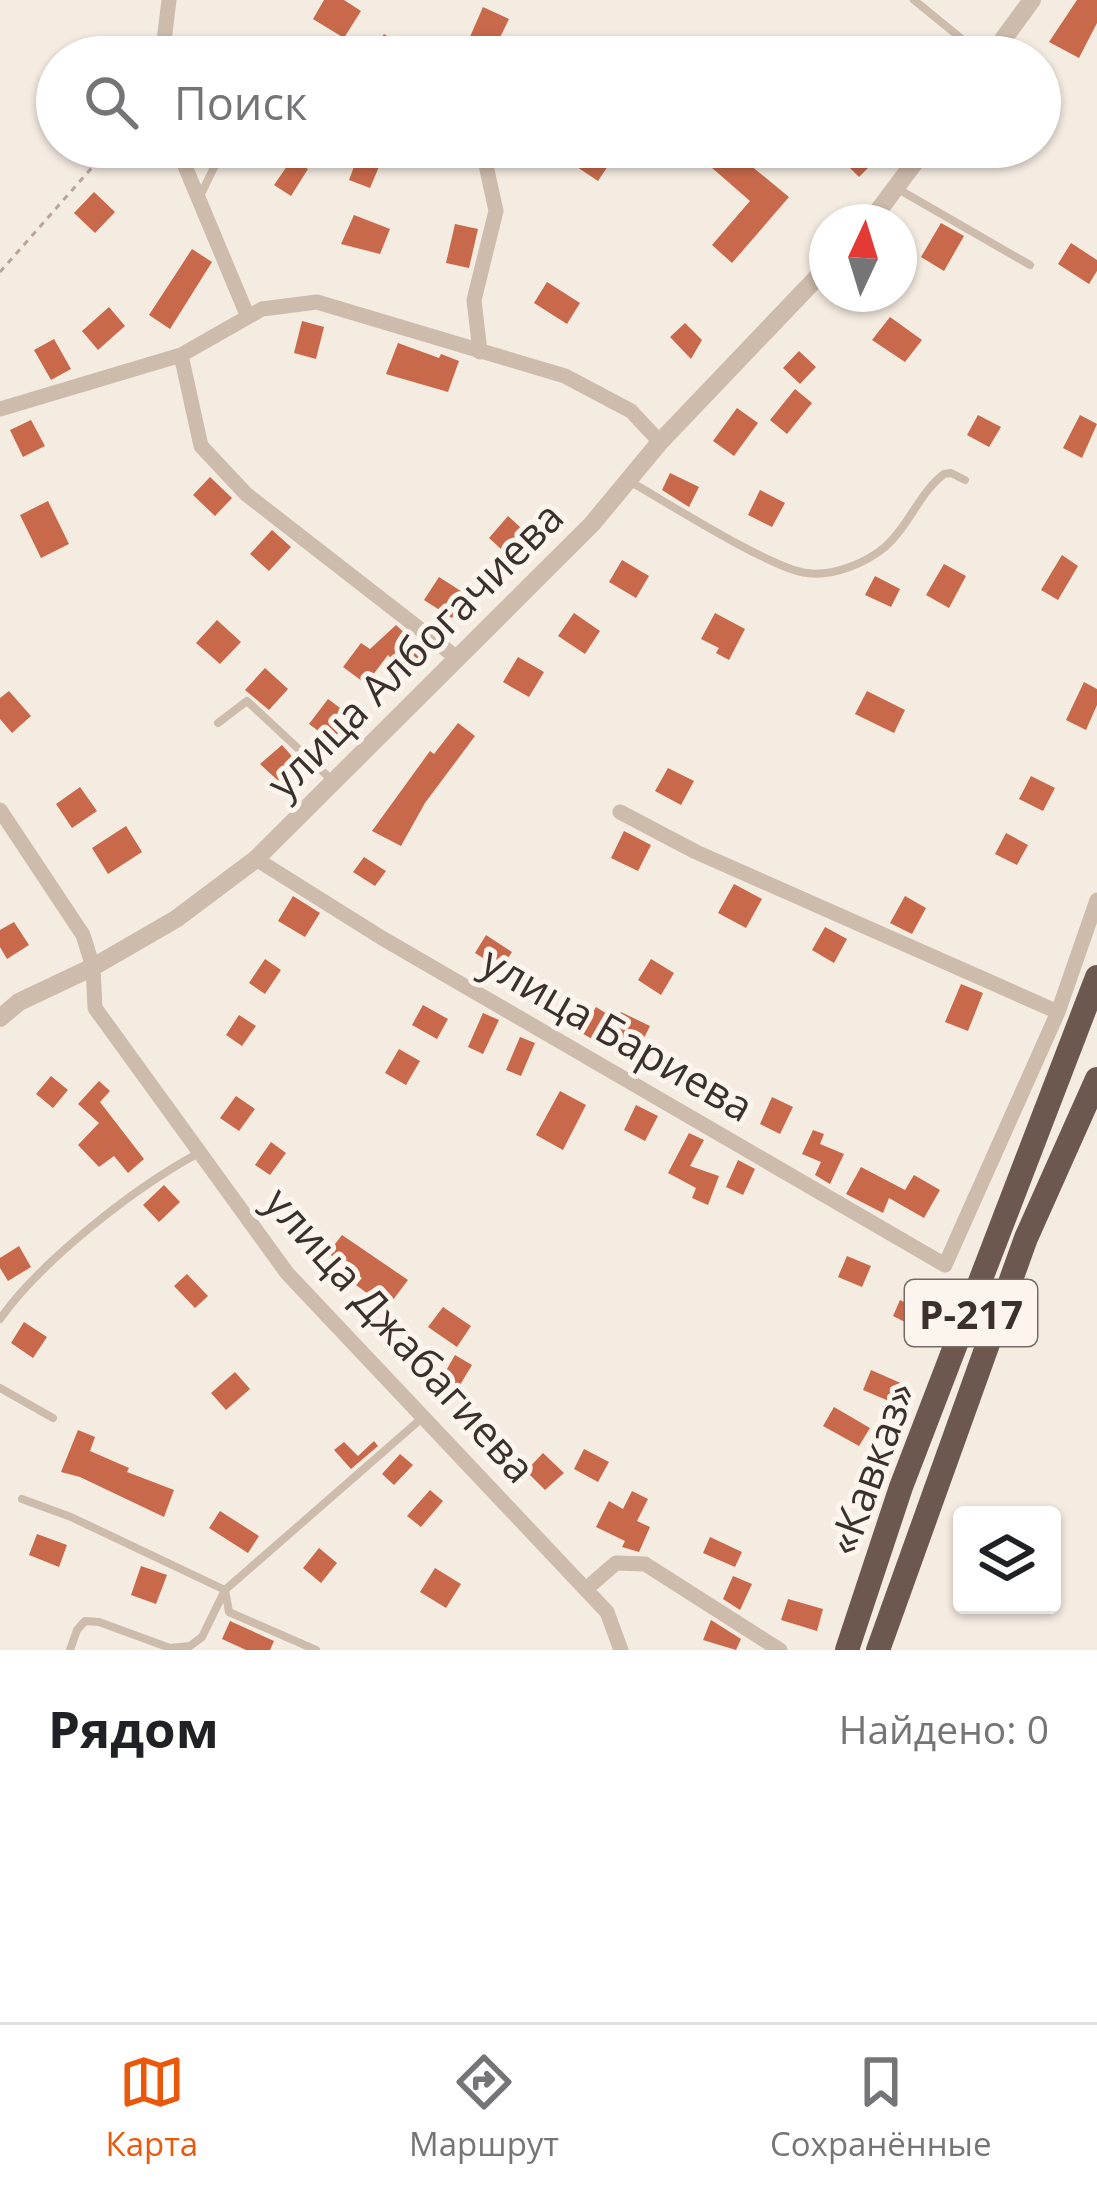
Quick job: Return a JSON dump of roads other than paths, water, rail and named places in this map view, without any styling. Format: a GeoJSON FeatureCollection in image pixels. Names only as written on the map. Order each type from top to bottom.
{"type":"FeatureCollection","features":[{"type":"Feature","properties":{"kind":"highway","name":"«Кавказ»"},"geometry":{"type":"LineString","coordinates":[[848,1650],[901,1487],[1097,977]]}},
{"type":"Feature","properties":{"kind":"highway","name":"«Кавказ»"},"geometry":{"type":"LineString","coordinates":[[878,1650],[1026,1238],[1097,1079]]}},
{"type":"Feature","properties":{"kind":"street"},"geometry":{"type":"LineString","coordinates":[[165,36],[169,0]]}},
{"type":"Feature","properties":{"kind":"street"},"geometry":{"type":"LineString","coordinates":[[1004,36],[1032,0]]}},
{"type":"Feature","properties":{"kind":"street"},"geometry":{"type":"LineString","coordinates":[[185,168],[248,316]]}},
{"type":"Feature","properties":{"kind":"street"},"geometry":{"type":"LineString","coordinates":[[480,352],[474,300],[496,211],[487,168]]}},
{"type":"Feature","properties":{"kind":"street"},"geometry":{"type":"LineString","coordinates":[[884,204],[911,168]]}},
{"type":"Feature","properties":{"kind":"street","name":"улица Албогачиева"},"geometry":{"type":"LineString","coordinates":[[0,1018],[19,1002],[93,967],[176,919],[256,859],[592,524],[660,442],[809,286]]}},
{"type":"Feature","properties":{"kind":"street"},"geometry":{"type":"LineString","coordinates":[[0,409],[181,355],[262,308],[317,302],[566,376],[631,411],[660,442]]}},
{"type":"Feature","properties":{"kind":"street"},"geometry":{"type":"LineString","coordinates":[[181,355],[201,446],[246,494],[457,658]]}},
{"type":"Feature","properties":{"kind":"street","name":"улица Джабагиева"},"geometry":{"type":"LineString","coordinates":[[0,810],[83,935],[93,967],[94,1008],[198,1153],[287,1273],[607,1612],[620,1650]]}},
{"type":"Feature","properties":{"kind":"street"},"geometry":{"type":"LineString","coordinates":[[620,812],[696,852],[1058,1012],[1097,901]]}},
{"type":"Feature","properties":{"kind":"street","name":"улица Бариева"},"geometry":{"type":"LineString","coordinates":[[256,859],[382,938],[945,1265],[1058,1012]]}},
{"type":"Feature","properties":{"kind":"street"},"geometry":{"type":"LineString","coordinates":[[586,1589],[616,1563],[645,1564],[780,1650]]}},
{"type":"Feature","properties":{"kind":"lane"},"geometry":{"type":"LineString","coordinates":[[914,0],[960,36]]}},
{"type":"Feature","properties":{"kind":"lane"},"geometry":{"type":"LineString","coordinates":[[197,201],[214,168]]}},
{"type":"Feature","properties":{"kind":"lane"},"geometry":{"type":"LineString","coordinates":[[897,188],[1030,265]]}},
{"type":"Feature","properties":{"kind":"lane"},"geometry":{"type":"LineString","coordinates":[[628,480],[766,556],[813,574],[839,570],[884,549],[944,473],[965,480]]}},
{"type":"Feature","properties":{"kind":"lane"},"geometry":{"type":"LineString","coordinates":[[218,723],[247,701],[333,781]]}},
{"type":"Feature","properties":{"kind":"lane"},"geometry":{"type":"LineString","coordinates":[[0,1319],[20,1290],[148,1180],[198,1153]]}},
{"type":"Feature","properties":{"kind":"lane"},"geometry":{"type":"LineString","coordinates":[[0,1388],[53,1418]]}},
{"type":"Feature","properties":{"kind":"lane"},"geometry":{"type":"LineString","coordinates":[[70,1650],[85,1621],[170,1648],[190,1646],[202,1637],[225,1590],[423,1417]]}},
{"type":"Feature","properties":{"kind":"lane"},"geometry":{"type":"LineString","coordinates":[[22,1499],[71,1517],[225,1590]]}},
{"type":"Feature","properties":{"kind":"lane"},"geometry":{"type":"LineString","coordinates":[[225,1590],[229,1612],[316,1650]]}}]}
